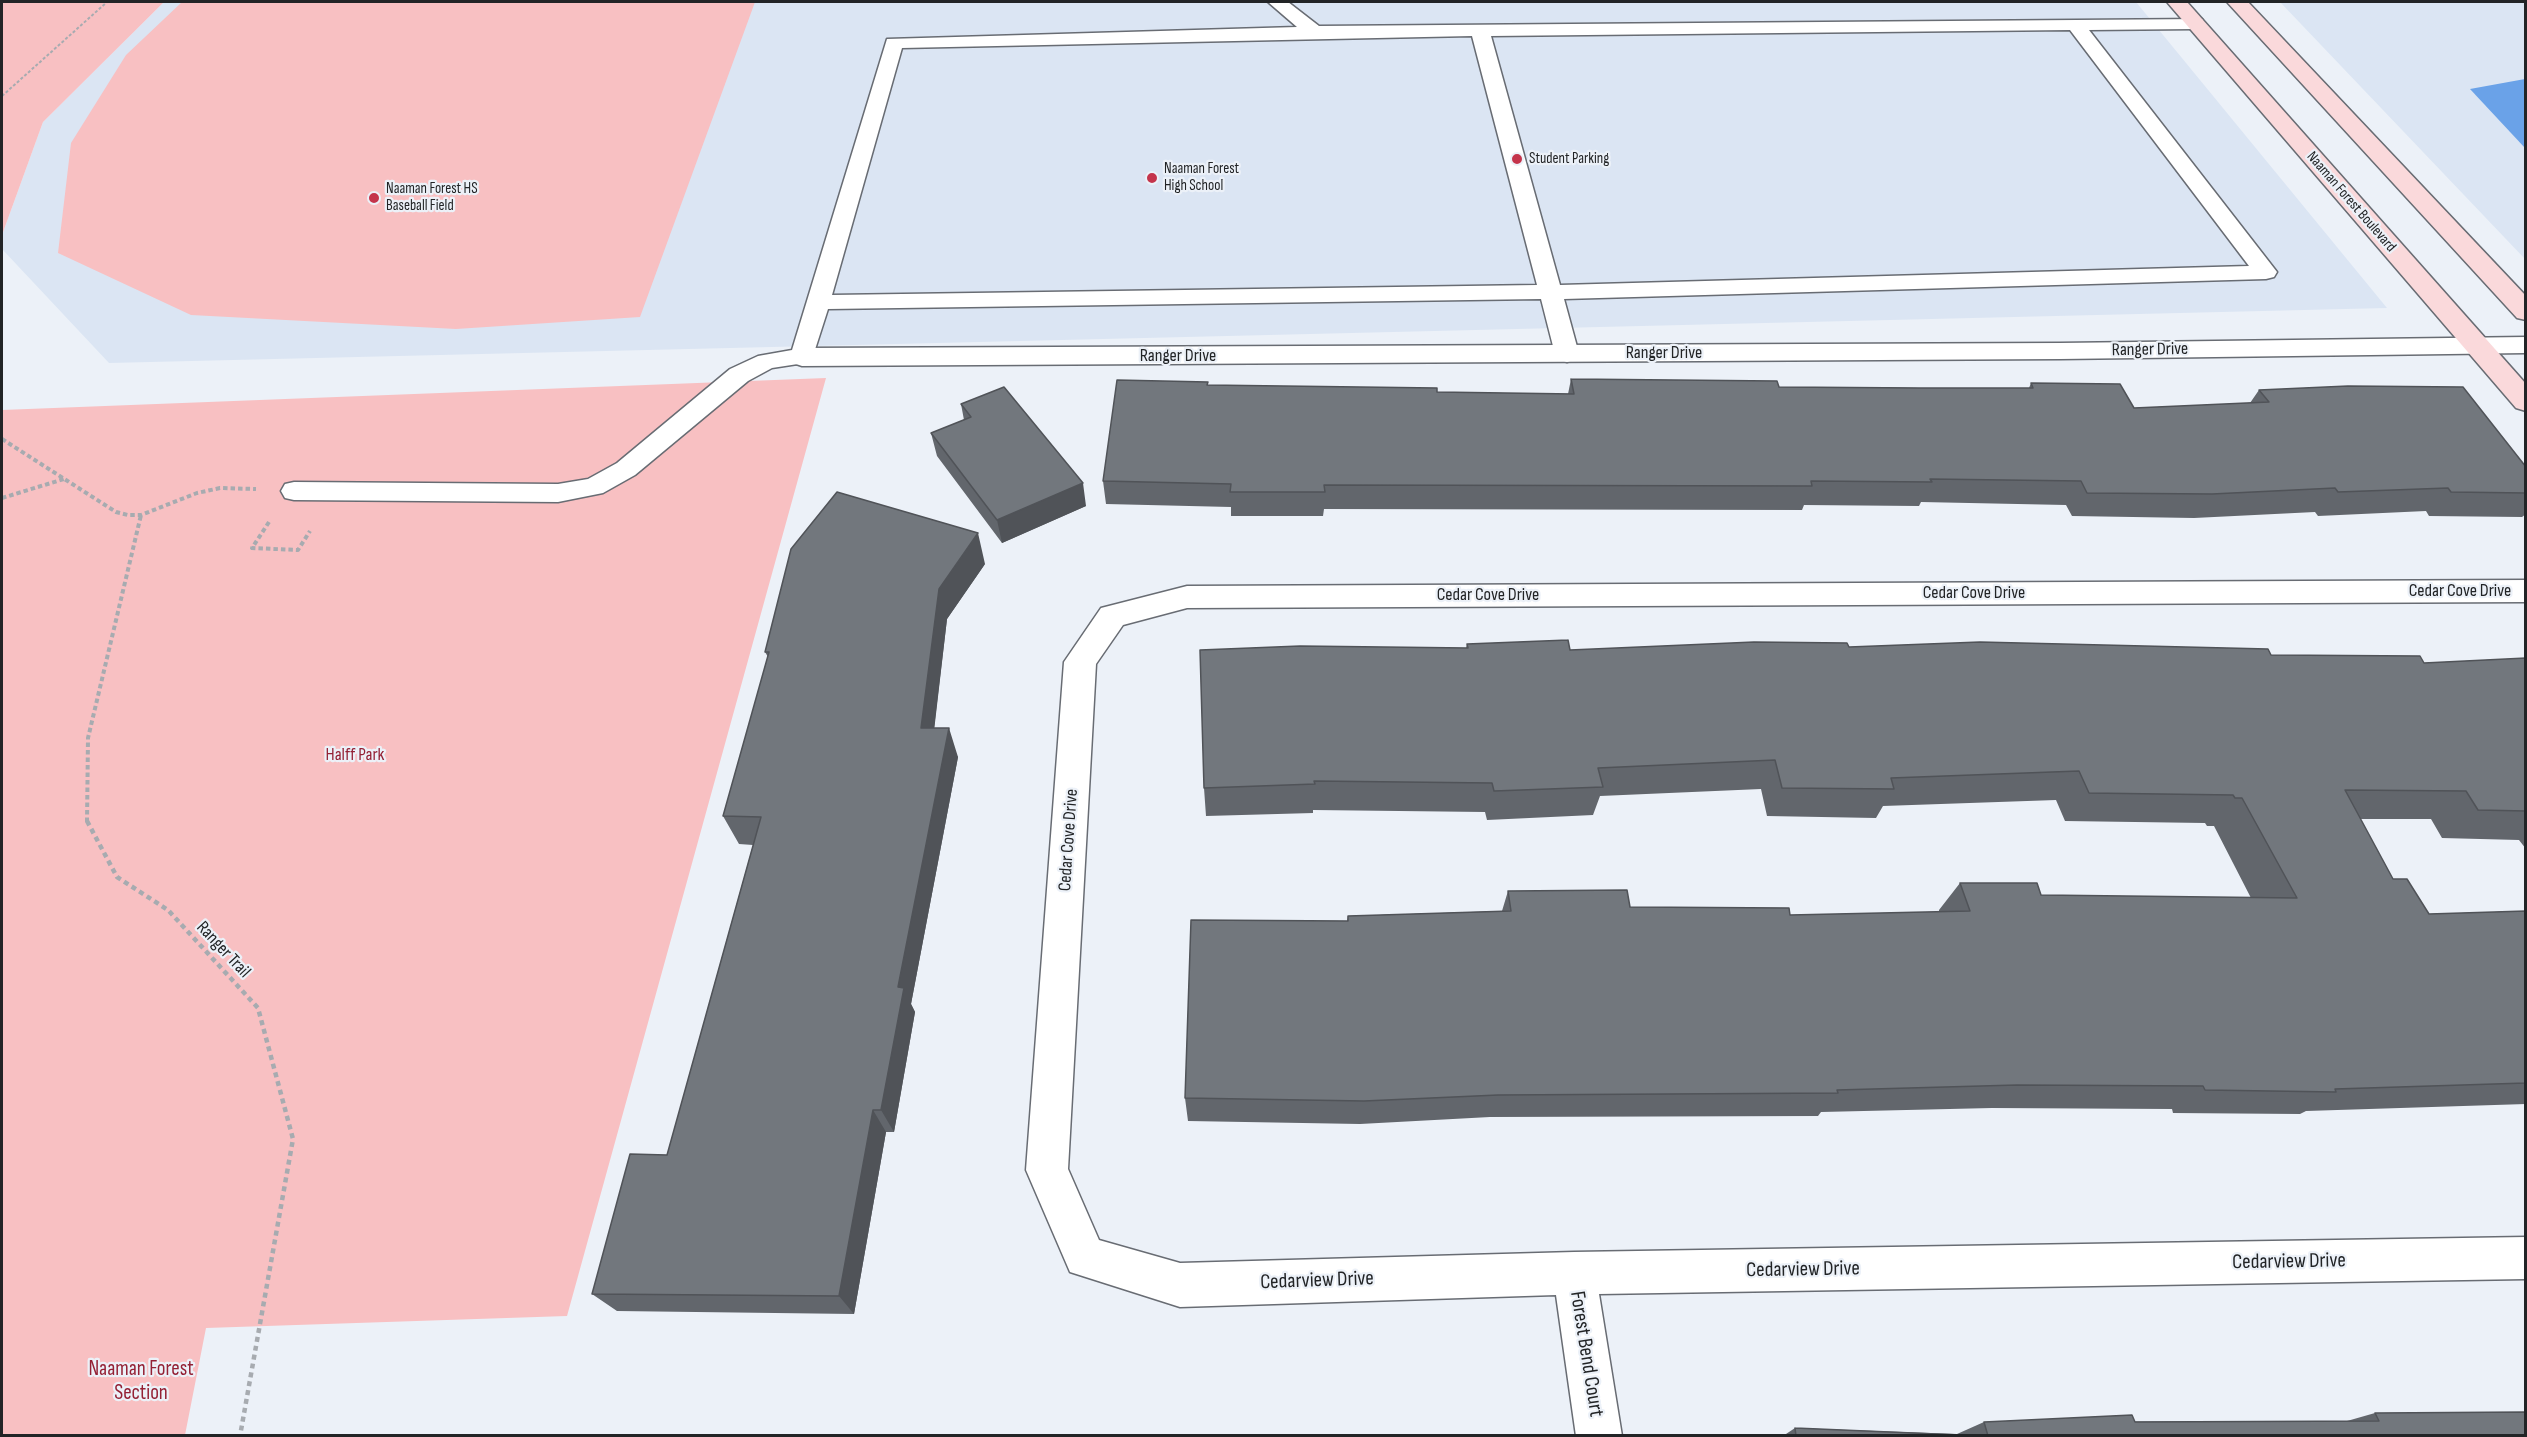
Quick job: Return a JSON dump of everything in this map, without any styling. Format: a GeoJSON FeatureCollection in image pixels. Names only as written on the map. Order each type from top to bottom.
{"type":"FeatureCollection","features":[{"type":"Feature","properties":{"kind":"main road","name":"Naaman Forest Boulevard"},"geometry":{"type":"LineString","coordinates":[[2176,2],[2526,402]]}},
{"type":"Feature","properties":{"kind":"main road"},"geometry":{"type":"LineString","coordinates":[[2236,2],[2526,312]]}},
{"type":"Feature","properties":{"kind":"street","name":"Ranger Drive"},"geometry":{"type":"LineString","coordinates":[[802,357],[1567,354],[2526,345]]}},
{"type":"Feature","properties":{"kind":"street","name":"Cedar Cove Drive"},"geometry":{"type":"LineString","coordinates":[[1085,1257],[1047,1170],[1080,662],[1112,616],[1187,597],[2526,591]]}},
{"type":"Feature","properties":{"kind":"street","name":"Cedarview Drive"},"geometry":{"type":"LineString","coordinates":[[1085,1257],[1180,1285],[1574,1273],[2526,1258]]}},
{"type":"Feature","properties":{"kind":"street","name":"Forest Bend Court"},"geometry":{"type":"LineString","coordinates":[[1574,1273],[1599,1436]]}},
{"type":"Feature","properties":{"kind":"lane"},"geometry":{"type":"LineString","coordinates":[[1277,2],[1315,32]]}},
{"type":"Feature","properties":{"kind":"lane"},"geometry":{"type":"LineString","coordinates":[[291,491],[558,493],[594,487],[626,469],[739,375],[767,361],[802,357],[894,43],[1315,32],[2195,23]]}},
{"type":"Feature","properties":{"kind":"lane"},"geometry":{"type":"LineString","coordinates":[[818,302],[1551,292],[2266,272],[2075,24]]}},
{"type":"Feature","properties":{"kind":"lane"},"geometry":{"type":"LineString","coordinates":[[1480,30],[1567,354]]}},
{"type":"Feature","properties":{"kind":"path"},"geometry":{"type":"LineString","coordinates":[[2,96],[107,2]]}},
{"type":"Feature","properties":{"kind":"path"},"geometry":{"type":"LineString","coordinates":[[2,440],[117,513],[141,515],[197,493],[220,488],[291,491]]}},
{"type":"Feature","properties":{"kind":"path"},"geometry":{"type":"LineString","coordinates":[[2,498],[65,478]]}},
{"type":"Feature","properties":{"kind":"path"},"geometry":{"type":"LineString","coordinates":[[291,491],[252,548],[298,550]]}},
{"type":"Feature","properties":{"kind":"path","name":"Ranger Trail"},"geometry":{"type":"LineString","coordinates":[[141,515],[88,738],[87,823],[117,877],[168,910],[258,1008],[293,1139],[240,1436]]}},
{"type":"Feature","properties":{"kind":"shaded area","name":"Naaman Forest High School"},"geometry":{"type":"Polygon","coordinates":[[[164,2],[2136,2],[2387,308],[109,363],[2,249],[2,235],[43,122],[164,2]]]}},
{"type":"Feature","properties":{"kind":"shaded area"},"geometry":{"type":"Polygon","coordinates":[[[2280,2],[2525,2],[2525,259],[2280,2]]]}},
{"type":"Feature","properties":{"kind":"green space"},"geometry":{"type":"Polygon","coordinates":[[[2,2],[164,2],[43,122],[2,235],[2,2]]]}},
{"type":"Feature","properties":{"kind":"green space","name":"Naaman Forest HS Baseball Field"},"geometry":{"type":"Polygon","coordinates":[[[182,2],[755,2],[640,317],[456,329],[191,315],[58,253],[71,143],[126,55],[182,2]]]}},
{"type":"Feature","properties":{"kind":"green space","name":"Halff Park"},"geometry":{"type":"Polygon","coordinates":[[[826,378],[567,1316],[206,1328],[185,1435],[2,1435],[2,410],[826,378]]]}},
{"type":"Feature","properties":{"kind":"water"},"geometry":{"type":"Polygon","coordinates":[[[2526,79],[2525,148],[2470,89],[2526,79]]]}},
{"type":"Feature","properties":{"kind":"building"},"geometry":{"type":"Polygon","coordinates":[[[1571,379],[1777,381],[1779,387],[2033,388],[2031,383],[2120,384],[2134,408],[2269,402],[2259,390],[2348,386],[2463,387],[2526,467],[2526,493],[2451,492],[2448,488],[2338,492],[2335,488],[2212,494],[2087,493],[2081,481],[1930,479],[1932,482],[1811,481],[1812,486],[1324,485],[1325,492],[1230,492],[1231,484],[1103,481],[1117,380],[1208,382],[1207,385],[1437,388],[1437,392],[1574,394],[1571,379]]]}},
{"type":"Feature","properties":{"kind":"building"},"geometry":{"type":"Polygon","coordinates":[[[1004,387],[1083,483],[997,520],[931,433],[971,417],[961,404],[1004,387]]]}},
{"type":"Feature","properties":{"kind":"building"},"geometry":{"type":"Polygon","coordinates":[[[837,492],[978,533],[939,589],[921,728],[949,728],[898,987],[904,988],[881,1110],[873,1110],[839,1296],[592,1294],[630,1154],[667,1155],[761,817],[723,816],[769,652],[765,652],[791,549],[837,492]]]}},
{"type":"Feature","properties":{"kind":"building"},"geometry":{"type":"Polygon","coordinates":[[[1568,640],[1570,650],[1754,642],[1847,643],[1849,647],[1980,642],[2268,649],[2271,655],[2420,656],[2424,663],[2526,658],[2526,811],[2478,810],[2466,791],[2345,790],[2393,879],[2407,879],[2429,914],[2526,911],[2526,1083],[2335,1089],[2336,1092],[2205,1090],[2203,1086],[2017,1085],[1837,1090],[1838,1093],[1498,1095],[1364,1101],[1185,1098],[1191,920],[1348,921],[1348,916],[1511,911],[1508,891],[1627,890],[1630,907],[1789,908],[1790,915],[1970,911],[1960,883],[2037,883],[2041,895],[2297,898],[2242,798],[2235,798],[2233,795],[2089,793],[2079,771],[1891,778],[1894,789],[1782,788],[1775,760],[1598,768],[1603,787],[1494,791],[1492,783],[1314,781],[1315,784],[1204,788],[1200,650],[1300,646],[1468,648],[1467,644],[1568,640]]]}},
{"type":"Feature","properties":{"kind":"building"},"geometry":{"type":"Polygon","coordinates":[[[2526,1412],[2526,1436],[1988,1436],[1984,1422],[2132,1415],[2135,1422],[2379,1421],[2375,1413],[2526,1412]]]}},
{"type":"Feature","properties":{"kind":"building"},"geometry":{"type":"Polygon","coordinates":[[[1795,1428],[1984,1436],[1796,1436],[1795,1428]]]}},
{"type":"Feature","properties":{"kind":"place","name":"Student Parking"},"geometry":{"type":"Point","coordinates":[1517,159]}},
{"type":"Feature","properties":{"kind":"place","name":"Naaman Forest High School"},"geometry":{"type":"Point","coordinates":[1152,178]}},
{"type":"Feature","properties":{"kind":"place","name":"Naaman Forest HS Baseball Field"},"geometry":{"type":"Point","coordinates":[374,198]}},
{"type":"Feature","properties":{"kind":"park label","name":"Naaman Forest Section"},"geometry":{"type":"Point","coordinates":[141,1382]}}]}
